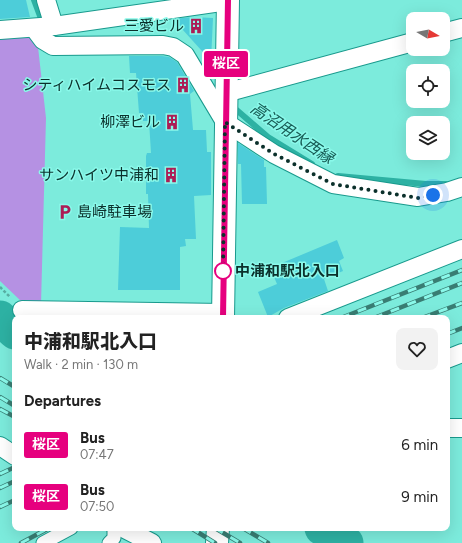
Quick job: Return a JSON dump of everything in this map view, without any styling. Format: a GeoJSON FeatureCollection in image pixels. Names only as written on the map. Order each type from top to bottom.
{"type":"FeatureCollection","features":[{"type":"Feature","properties":{"kind":"street"},"geometry":{"type":"LineString","coordinates":[[46,0],[43,40],[53,46],[163,44],[173,46],[185,55],[225,104],[274,154],[333,184],[418,198],[455,190]]}},
{"type":"Feature","properties":{"kind":"street"},"geometry":{"type":"LineString","coordinates":[[0,30],[44,27],[228,1],[225,104],[223,315]]}},
{"type":"Feature","properties":{"kind":"street"},"geometry":{"type":"LineString","coordinates":[[450,31],[462,28]]}},
{"type":"Feature","properties":{"kind":"street"},"geometry":{"type":"LineString","coordinates":[[225,104],[406,44]]}},
{"type":"Feature","properties":{"kind":"street"},"geometry":{"type":"LineString","coordinates":[[296,315],[462,249]]}},
{"type":"Feature","properties":{"kind":"street"},"geometry":{"type":"LineString","coordinates":[[22,310],[190,315]]}},
{"type":"Feature","properties":{"kind":"street"},"geometry":{"type":"LineString","coordinates":[[450,358],[462,353]]}},
{"type":"Feature","properties":{"kind":"street"},"geometry":{"type":"LineString","coordinates":[[450,428],[462,428]]}},
{"type":"Feature","properties":{"kind":"street"},"geometry":{"type":"LineString","coordinates":[[0,446],[12,454]]}},
{"type":"Feature","properties":{"kind":"street"},"geometry":{"type":"LineString","coordinates":[[43,543],[66,531]]}},
{"type":"Feature","properties":{"kind":"street"},"geometry":{"type":"LineString","coordinates":[[109,543],[114,538],[114,531]]}},
{"type":"Feature","properties":{"kind":"street"},"geometry":{"type":"LineString","coordinates":[[217,543],[218,531]]}},
{"type":"Feature","properties":{"kind":"street"},"geometry":{"type":"LineString","coordinates":[[121,533],[152,543]]}},
{"type":"Feature","properties":{"kind":"shaded area"},"geometry":{"type":"Polygon","coordinates":[[[30,34],[38,47],[46,118],[41,304],[22,302],[0,281],[0,36],[30,34]]]}},
{"type":"Feature","properties":{"kind":"building"},"geometry":{"type":"Polygon","coordinates":[[[0,0],[26,0],[30,17],[0,19],[0,0]]]}},
{"type":"Feature","properties":{"kind":"building","name":"三愛ビル"},"geometry":{"type":"Polygon","coordinates":[[[192,17],[213,18],[211,61],[173,19],[192,17]]]}},
{"type":"Feature","properties":{"kind":"building"},"geometry":{"type":"Polygon","coordinates":[[[129,56],[162,56],[169,57],[177,62],[194,91],[190,94],[193,130],[206,130],[207,152],[211,152],[211,195],[194,196],[196,239],[185,239],[186,246],[180,247],[180,290],[118,290],[120,227],[149,228],[148,194],[146,194],[146,156],[147,153],[151,153],[149,121],[143,121],[142,113],[139,113],[136,73],[130,73],[129,56]]]}},
{"type":"Feature","properties":{"kind":"building"},"geometry":{"type":"Polygon","coordinates":[[[238,143],[264,160],[264,167],[266,167],[267,204],[242,204],[241,164],[238,164],[238,143]]]}},
{"type":"Feature","properties":{"kind":"building"},"geometry":{"type":"Polygon","coordinates":[[[337,240],[344,258],[339,261],[343,271],[324,279],[328,291],[284,308],[272,315],[267,315],[258,292],[277,284],[270,268],[337,240]]]}},
{"type":"Feature","properties":{"kind":"waterway","name":"高沼用水西縁"},"geometry":{"type":"LineString","coordinates":[[34,0],[43,24]]}},
{"type":"Feature","properties":{"kind":"waterway","name":"高沼用水西縁"},"geometry":{"type":"LineString","coordinates":[[232,106],[268,137],[312,164]]}},
{"type":"Feature","properties":{"kind":"waterway","name":"高沼用水西縁"},"geometry":{"type":"LineString","coordinates":[[338,176],[426,184],[446,184]]}},
{"type":"Feature","properties":{"kind":"waterway"},"geometry":{"type":"LineString","coordinates":[[0,318],[12,329]]}},
{"type":"Feature","properties":{"kind":"waterway"},"geometry":{"type":"LineString","coordinates":[[327,531],[346,543]]}},
{"type":"Feature","properties":{"kind":"railway"},"geometry":{"type":"LineString","coordinates":[[349,315],[462,270]]}},
{"type":"Feature","properties":{"kind":"railway"},"geometry":{"type":"LineString","coordinates":[[382,315],[462,283]]}},
{"type":"Feature","properties":{"kind":"railway"},"geometry":{"type":"LineString","coordinates":[[430,315],[462,303]]}},
{"type":"Feature","properties":{"kind":"railway"},"geometry":{"type":"LineString","coordinates":[[450,333],[462,328]]}},
{"type":"Feature","properties":{"kind":"railway"},"geometry":{"type":"LineString","coordinates":[[0,378],[12,385]]}},
{"type":"Feature","properties":{"kind":"railway"},"geometry":{"type":"LineString","coordinates":[[0,397],[12,404]]}},
{"type":"Feature","properties":{"kind":"railway"},"geometry":{"type":"LineString","coordinates":[[0,409],[12,415]]}},
{"type":"Feature","properties":{"kind":"railway"},"geometry":{"type":"LineString","coordinates":[[0,474],[12,468]]}},
{"type":"Feature","properties":{"kind":"railway"},"geometry":{"type":"LineString","coordinates":[[0,488],[12,482]]}},
{"type":"Feature","properties":{"kind":"railway"},"geometry":{"type":"LineString","coordinates":[[0,507],[12,501]]}},
{"type":"Feature","properties":{"kind":"railway"},"geometry":{"type":"LineString","coordinates":[[21,543],[43,531]]}},
{"type":"Feature","properties":{"kind":"railway"},"geometry":{"type":"LineString","coordinates":[[196,531],[215,543]]}},
{"type":"Feature","properties":{"kind":"railway"},"geometry":{"type":"LineString","coordinates":[[220,531],[240,543]]}},
{"type":"Feature","properties":{"kind":"railway"},"geometry":{"type":"LineString","coordinates":[[248,531],[268,543]]}},
{"type":"Feature","properties":{"kind":"bus line","name":"桜区"},"geometry":{"type":"LineString","coordinates":[[223,315],[225,93],[228,0]]}},
{"type":"Feature","properties":{"kind":"place","name":"三愛ビル"},"geometry":{"type":"Point","coordinates":[196,26]}},
{"type":"Feature","properties":{"kind":"place","name":"シティハイムコスモス"},"geometry":{"type":"Point","coordinates":[183,85]}},
{"type":"Feature","properties":{"kind":"place","name":"柳澤ビル"},"geometry":{"type":"Point","coordinates":[172,122]}},
{"type":"Feature","properties":{"kind":"place","name":"サンハイツ中浦和"},"geometry":{"type":"Point","coordinates":[171,175]}},
{"type":"Feature","properties":{"kind":"place","name":"島崎駐車場"},"geometry":{"type":"Point","coordinates":[65,212]}},
{"type":"Feature","properties":{"kind":"place","name":"中浦和駅北入口"},"geometry":{"type":"Point","coordinates":[223,271]}},
{"type":"Feature","properties":{"kind":"route"},"geometry":{"type":"LineString","coordinates":[[223,271],[225,122],[239,129],[274,154],[333,184],[418,198],[433,195]]}}]}
